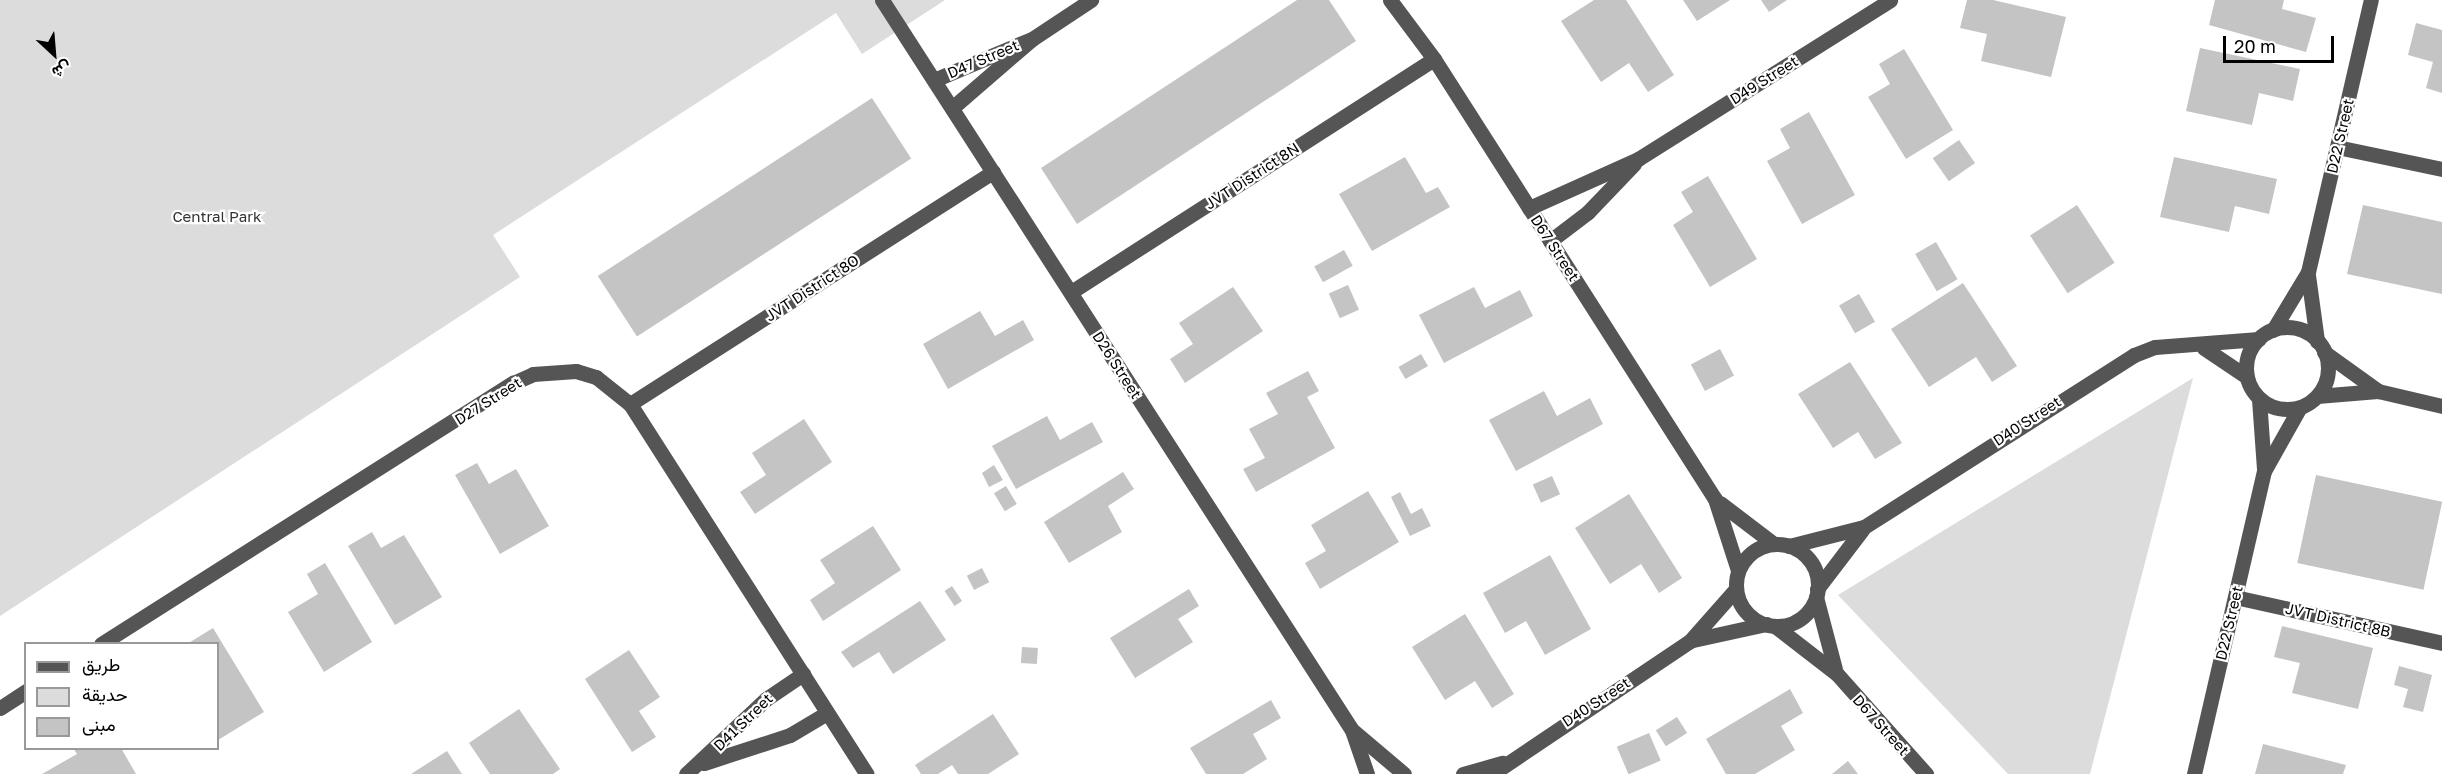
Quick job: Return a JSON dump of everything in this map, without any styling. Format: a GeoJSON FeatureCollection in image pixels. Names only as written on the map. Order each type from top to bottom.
{"type":"FeatureCollection","features":[{"type":"Feature","properties":{"kind":"street","name":"D26 Street"},"geometry":{"type":"LineString","coordinates":[[882,0],[1352,730],[1367,774]]}},
{"type":"Feature","properties":{"kind":"street","name":"D47 Street"},"geometry":{"type":"LineString","coordinates":[[952,108],[1032,39],[1091,0]]}},
{"type":"Feature","properties":{"kind":"street","name":"D67 Street"},"geometry":{"type":"LineString","coordinates":[[1390,0],[1434,59],[1716,499],[1738,570]]}},
{"type":"Feature","properties":{"kind":"street","name":"D49 Street"},"geometry":{"type":"LineString","coordinates":[[1529,208],[1638,159],[1890,0]]}},
{"type":"Feature","properties":{"kind":"street","name":"D22 Street"},"geometry":{"type":"LineString","coordinates":[[2273,330],[2308,272],[2371,0]]}},
{"type":"Feature","properties":{"kind":"street","name":"D47 Street"},"geometry":{"type":"LineString","coordinates":[[934,80],[1032,39]]}},
{"type":"Feature","properties":{"kind":"street","name":"JVT District 8N"},"geometry":{"type":"LineString","coordinates":[[1071,292],[1434,59]]}},
{"type":"Feature","properties":{"kind":"street"},"geometry":{"type":"LineString","coordinates":[[2337,147],[2442,169]]}},
{"type":"Feature","properties":{"kind":"street","name":"D49 Street"},"geometry":{"type":"LineString","coordinates":[[1550,241],[1588,212],[1638,159]]}},
{"type":"Feature","properties":{"kind":"street","name":"JVT District 8O"},"geometry":{"type":"LineString","coordinates":[[630,404],[993,172]]}},
{"type":"Feature","properties":{"kind":"street","name":"D22 Street"},"geometry":{"type":"LineString","coordinates":[[2308,272],[2320,346]]}},
{"type":"Feature","properties":{"kind":"street"},"geometry":{"type":"LineString","coordinates":[[2247,378],[2248,357],[2259,339],[2273,330],[2297,329],[2378,391]]}},
{"type":"Feature","properties":{"kind":"street","name":"D40 Street"},"geometry":{"type":"LineString","coordinates":[[1782,545],[1864,527],[2114,365],[2155,347],[2201,346],[2259,339]]}},
{"type":"Feature","properties":{"kind":"street"},"geometry":{"type":"LineString","coordinates":[[2201,346],[2247,378],[2259,399],[2283,409],[2300,407],[2317,396],[2378,391],[2442,406]]}},
{"type":"Feature","properties":{"kind":"street"},"geometry":{"type":"LineString","coordinates":[[2317,396],[2326,379],[2320,346]]}},
{"type":"Feature","properties":{"kind":"street","name":"D27 Street"},"geometry":{"type":"LineString","coordinates":[[104,642],[532,374],[576,370],[596,377],[630,404],[867,774]]}},
{"type":"Feature","properties":{"kind":"street","name":"D22 Street"},"geometry":{"type":"LineString","coordinates":[[2259,399],[2264,471]]}},
{"type":"Feature","properties":{"kind":"street","name":"D22 Street"},"geometry":{"type":"LineString","coordinates":[[2194,774],[2264,471],[2300,407]]}},
{"type":"Feature","properties":{"kind":"street","name":"D67 Street"},"geometry":{"type":"LineString","coordinates":[[1716,499],[1782,545]]}},
{"type":"Feature","properties":{"kind":"street","name":"D40 Street"},"geometry":{"type":"LineString","coordinates":[[1816,593],[1864,527]]}},
{"type":"Feature","properties":{"kind":"street"},"geometry":{"type":"LineString","coordinates":[[1782,545],[1810,562],[1816,593],[1800,618],[1771,625],[1745,612],[1736,589],[1738,570],[1756,550],[1782,545]]}},
{"type":"Feature","properties":{"kind":"street","name":"D40 Street"},"geometry":{"type":"LineString","coordinates":[[1463,774],[1497,769],[1690,641],[1736,589]]}},
{"type":"Feature","properties":{"kind":"street","name":"D67 Street"},"geometry":{"type":"LineString","coordinates":[[1816,593],[1822,637],[1837,674]]}},
{"type":"Feature","properties":{"kind":"street","name":"JVT District 8B"},"geometry":{"type":"LineString","coordinates":[[2235,597],[2442,643]]}},
{"type":"Feature","properties":{"kind":"street","name":"D67 Street"},"geometry":{"type":"LineString","coordinates":[[1771,625],[1837,674],[1926,774]]}},
{"type":"Feature","properties":{"kind":"street","name":"D40 Street"},"geometry":{"type":"LineString","coordinates":[[1690,641],[1771,625]]}},
{"type":"Feature","properties":{"kind":"street","name":"D41 Street"},"geometry":{"type":"LineString","coordinates":[[692,770],[766,699],[803,674]]}},
{"type":"Feature","properties":{"kind":"street"},"geometry":{"type":"LineString","coordinates":[[0,708],[24,693]]}},
{"type":"Feature","properties":{"kind":"street"},"geometry":{"type":"LineString","coordinates":[[692,770],[789,735],[827,713]]}},
{"type":"Feature","properties":{"kind":"street","name":"D26 Street"},"geometry":{"type":"LineString","coordinates":[[1352,730],[1404,774]]}},
{"type":"Feature","properties":{"kind":"green space","name":"Central Park"},"geometry":{"type":"Polygon","coordinates":[[[0,0],[945,0],[862,54],[836,13],[493,235],[520,277],[0,616],[0,0]]]}},
{"type":"Feature","properties":{"kind":"green space"},"geometry":{"type":"Polygon","coordinates":[[[2193,378],[2090,774],[2008,774],[1838,595],[2193,378]]]}},
{"type":"Feature","properties":{"kind":"building"},"geometry":{"type":"Polygon","coordinates":[[[1297,0],[1329,0],[1356,41],[1077,224],[1041,168],[1297,0]]]}},
{"type":"Feature","properties":{"kind":"building"},"geometry":{"type":"Polygon","coordinates":[[[1594,0],[1626,0],[1674,75],[1648,92],[1629,63],[1601,82],[1561,21],[1594,0]]]}},
{"type":"Feature","properties":{"kind":"building"},"geometry":{"type":"Polygon","coordinates":[[[1683,0],[1730,0],[1697,21],[1683,0]]]}},
{"type":"Feature","properties":{"kind":"building"},"geometry":{"type":"Polygon","coordinates":[[[1761,0],[1787,0],[1769,12],[1761,0]]]}},
{"type":"Feature","properties":{"kind":"building"},"geometry":{"type":"Polygon","coordinates":[[[1967,0],[1993,0],[2066,17],[2051,77],[1981,61],[1987,34],[1960,28],[1967,0]]]}},
{"type":"Feature","properties":{"kind":"building"},"geometry":{"type":"Polygon","coordinates":[[[2215,0],[2284,0],[2282,9],[2316,18],[2306,52],[2209,25],[2215,0]]]}},
{"type":"Feature","properties":{"kind":"building"},"geometry":{"type":"Polygon","coordinates":[[[2416,23],[2442,30],[2442,93],[2426,88],[2433,62],[2408,55],[2416,23]]]}},
{"type":"Feature","properties":{"kind":"building"},"geometry":{"type":"Polygon","coordinates":[[[2200,48],[2300,69],[2293,101],[2259,93],[2252,125],[2186,111],[2200,48]]]}},
{"type":"Feature","properties":{"kind":"building"},"geometry":{"type":"Polygon","coordinates":[[[1904,49],[1953,130],[1906,159],[1868,97],[1890,84],[1879,64],[1904,49]]]}},
{"type":"Feature","properties":{"kind":"building"},"geometry":{"type":"Polygon","coordinates":[[[872,98],[911,158],[637,336],[598,276],[872,98]]]}},
{"type":"Feature","properties":{"kind":"building"},"geometry":{"type":"Polygon","coordinates":[[[1809,112],[1855,195],[1802,224],[1767,161],[1790,148],[1780,129],[1809,112]]]}},
{"type":"Feature","properties":{"kind":"building"},"geometry":{"type":"Polygon","coordinates":[[[1959,140],[1975,163],[1949,181],[1933,158],[1959,140]]]}},
{"type":"Feature","properties":{"kind":"building"},"geometry":{"type":"Polygon","coordinates":[[[1405,157],[1426,193],[1438,187],[1450,207],[1372,251],[1339,194],[1405,157]]]}},
{"type":"Feature","properties":{"kind":"building"},"geometry":{"type":"Polygon","coordinates":[[[2174,157],[2277,179],[2269,214],[2235,206],[2229,232],[2160,217],[2174,157]]]}},
{"type":"Feature","properties":{"kind":"building"},"geometry":{"type":"Polygon","coordinates":[[[1708,176],[1757,259],[1710,287],[1673,225],[1693,212],[1681,192],[1708,176]]]}},
{"type":"Feature","properties":{"kind":"building"},"geometry":{"type":"Polygon","coordinates":[[[2077,205],[2115,263],[2068,293],[2030,235],[2077,205]]]}},
{"type":"Feature","properties":{"kind":"building"},"geometry":{"type":"Polygon","coordinates":[[[2363,205],[2442,222],[2442,294],[2347,274],[2363,205]]]}},
{"type":"Feature","properties":{"kind":"building"},"geometry":{"type":"Polygon","coordinates":[[[1936,242],[1958,279],[1937,291],[1915,254],[1936,242]]]}},
{"type":"Feature","properties":{"kind":"building"},"geometry":{"type":"Polygon","coordinates":[[[1344,250],[1353,266],[1323,282],[1314,266],[1344,250]]]}},
{"type":"Feature","properties":{"kind":"building"},"geometry":{"type":"Polygon","coordinates":[[[1963,283],[2017,366],[1992,382],[1976,357],[1929,387],[1891,329],[1963,283]]]}},
{"type":"Feature","properties":{"kind":"building"},"geometry":{"type":"Polygon","coordinates":[[[1348,285],[1359,310],[1340,318],[1329,294],[1348,285]]]}},
{"type":"Feature","properties":{"kind":"building"},"geometry":{"type":"Polygon","coordinates":[[[1233,287],[1263,331],[1185,383],[1170,359],[1193,344],[1179,323],[1233,287]]]}},
{"type":"Feature","properties":{"kind":"building"},"geometry":{"type":"Polygon","coordinates":[[[1474,287],[1485,308],[1520,290],[1533,316],[1444,363],[1419,315],[1474,287]]]}},
{"type":"Feature","properties":{"kind":"building"},"geometry":{"type":"Polygon","coordinates":[[[1859,294],[1875,322],[1855,333],[1839,306],[1859,294]]]}},
{"type":"Feature","properties":{"kind":"building"},"geometry":{"type":"Polygon","coordinates":[[[980,311],[995,336],[1023,320],[1034,340],[948,389],[923,344],[980,311]]]}},
{"type":"Feature","properties":{"kind":"building"},"geometry":{"type":"Polygon","coordinates":[[[1720,349],[1734,375],[1705,391],[1691,364],[1720,349]]]}},
{"type":"Feature","properties":{"kind":"building"},"geometry":{"type":"Polygon","coordinates":[[[1421,354],[1428,366],[1405,379],[1398,367],[1421,354]]]}},
{"type":"Feature","properties":{"kind":"building"},"geometry":{"type":"Polygon","coordinates":[[[1850,362],[1902,443],[1875,459],[1858,432],[1833,448],[1798,394],[1850,362]]]}},
{"type":"Feature","properties":{"kind":"building"},"geometry":{"type":"Polygon","coordinates":[[[1308,371],[1319,391],[1307,397],[1335,448],[1256,492],[1243,469],[1265,458],[1249,429],[1278,414],[1266,393],[1308,371]]]}},
{"type":"Feature","properties":{"kind":"building"},"geometry":{"type":"Polygon","coordinates":[[[1544,391],[1557,416],[1590,398],[1603,424],[1516,471],[1489,420],[1544,391]]]}},
{"type":"Feature","properties":{"kind":"building"},"geometry":{"type":"Polygon","coordinates":[[[1047,416],[1060,440],[1092,422],[1103,442],[1016,489],[992,446],[1047,416]]]}},
{"type":"Feature","properties":{"kind":"building"},"geometry":{"type":"Polygon","coordinates":[[[804,419],[832,462],[755,514],[740,492],[766,475],[752,453],[804,419]]]}},
{"type":"Feature","properties":{"kind":"building"},"geometry":{"type":"Polygon","coordinates":[[[477,463],[489,484],[516,469],[549,526],[500,554],[455,475],[477,463]]]}},
{"type":"Feature","properties":{"kind":"building"},"geometry":{"type":"Polygon","coordinates":[[[994,465],[1003,480],[989,487],[982,473],[994,465]]]}},
{"type":"Feature","properties":{"kind":"building"},"geometry":{"type":"Polygon","coordinates":[[[1123,472],[1134,489],[1108,506],[1122,532],[1069,563],[1044,522],[1123,472]]]}},
{"type":"Feature","properties":{"kind":"building"},"geometry":{"type":"Polygon","coordinates":[[[2316,475],[2442,502],[2423,590],[2297,563],[2316,475]]]}},
{"type":"Feature","properties":{"kind":"building"},"geometry":{"type":"Polygon","coordinates":[[[1552,476],[1560,494],[1541,503],[1533,485],[1552,476]]]}},
{"type":"Feature","properties":{"kind":"building"},"geometry":{"type":"Polygon","coordinates":[[[1006,486],[1017,504],[1005,511],[994,493],[1006,486]]]}},
{"type":"Feature","properties":{"kind":"building"},"geometry":{"type":"Polygon","coordinates":[[[1368,491],[1399,542],[1320,589],[1305,563],[1326,551],[1311,525],[1368,491]]]}},
{"type":"Feature","properties":{"kind":"building"},"geometry":{"type":"Polygon","coordinates":[[[1400,492],[1411,514],[1422,508],[1431,526],[1410,536],[1391,497],[1400,492]]]}},
{"type":"Feature","properties":{"kind":"building"},"geometry":{"type":"Polygon","coordinates":[[[1629,494],[1682,578],[1659,593],[1641,564],[1610,584],[1575,528],[1629,494]]]}},
{"type":"Feature","properties":{"kind":"building"},"geometry":{"type":"Polygon","coordinates":[[[873,526],[901,570],[823,621],[810,600],[835,583],[820,560],[873,526]]]}},
{"type":"Feature","properties":{"kind":"building"},"geometry":{"type":"Polygon","coordinates":[[[372,532],[381,548],[404,535],[442,597],[395,625],[348,546],[372,532]]]}},
{"type":"Feature","properties":{"kind":"building"},"geometry":{"type":"Polygon","coordinates":[[[1550,555],[1591,629],[1545,655],[1526,621],[1505,633],[1483,593],[1550,555]]]}},
{"type":"Feature","properties":{"kind":"building"},"geometry":{"type":"Polygon","coordinates":[[[325,563],[372,642],[324,672],[288,612],[318,594],[307,574],[325,563]]]}},
{"type":"Feature","properties":{"kind":"building"},"geometry":{"type":"Polygon","coordinates":[[[982,568],[989,582],[974,590],[967,576],[982,568]]]}},
{"type":"Feature","properties":{"kind":"building"},"geometry":{"type":"Polygon","coordinates":[[[952,586],[962,601],[955,606],[945,591],[952,586]]]}},
{"type":"Feature","properties":{"kind":"building"},"geometry":{"type":"Polygon","coordinates":[[[1189,589],[1199,606],[1178,619],[1193,642],[1135,678],[1110,638],[1189,589]]]}},
{"type":"Feature","properties":{"kind":"building"},"geometry":{"type":"Polygon","coordinates":[[[920,601],[946,640],[893,674],[879,652],[853,668],[841,652],[920,601]]]}},
{"type":"Feature","properties":{"kind":"building"},"geometry":{"type":"Polygon","coordinates":[[[1465,614],[1514,694],[1492,708],[1475,681],[1445,700],[1412,647],[1465,614]]]}},
{"type":"Feature","properties":{"kind":"building"},"geometry":{"type":"Polygon","coordinates":[[[2282,626],[2373,648],[2358,709],[2292,693],[2300,663],[2274,657],[2282,626]]]}},
{"type":"Feature","properties":{"kind":"building"},"geometry":{"type":"Polygon","coordinates":[[[213,628],[264,712],[219,739],[219,642],[190,642],[213,628]]]}},
{"type":"Feature","properties":{"kind":"building"},"geometry":{"type":"Polygon","coordinates":[[[1022,647],[1038,648],[1037,664],[1021,663],[1022,647]]]}},
{"type":"Feature","properties":{"kind":"building"},"geometry":{"type":"Polygon","coordinates":[[[629,650],[660,697],[639,711],[656,737],[632,752],[585,679],[629,650]]]}},
{"type":"Feature","properties":{"kind":"building"},"geometry":{"type":"Polygon","coordinates":[[[2399,666],[2432,675],[2423,712],[2403,707],[2408,689],[2394,685],[2399,666]]]}},
{"type":"Feature","properties":{"kind":"building"},"geometry":{"type":"Polygon","coordinates":[[[1790,689],[1803,713],[1781,726],[1795,750],[1755,774],[1726,774],[1706,739],[1790,689]]]}},
{"type":"Feature","properties":{"kind":"building"},"geometry":{"type":"Polygon","coordinates":[[[1271,700],[1281,718],[1253,734],[1267,759],[1243,774],[1206,774],[1190,748],[1271,700]]]}},
{"type":"Feature","properties":{"kind":"building"},"geometry":{"type":"Polygon","coordinates":[[[519,709],[560,769],[553,774],[490,774],[469,743],[519,709]]]}},
{"type":"Feature","properties":{"kind":"building"},"geometry":{"type":"Polygon","coordinates":[[[993,714],[1019,754],[988,774],[958,774],[952,765],[938,774],[921,774],[915,765],[993,714]]]}},
{"type":"Feature","properties":{"kind":"building"},"geometry":{"type":"Polygon","coordinates":[[[1677,717],[1687,733],[1666,746],[1656,730],[1677,717]]]}},
{"type":"Feature","properties":{"kind":"building"},"geometry":{"type":"Polygon","coordinates":[[[1649,733],[1661,761],[1628,774],[1617,747],[1649,733]]]}},
{"type":"Feature","properties":{"kind":"building"},"geometry":{"type":"Polygon","coordinates":[[[2263,744],[2346,765],[2343,774],[2255,774],[2263,744]]]}},
{"type":"Feature","properties":{"kind":"building"},"geometry":{"type":"Polygon","coordinates":[[[74,750],[122,750],[136,774],[42,774],[77,754],[74,750]]]}},
{"type":"Feature","properties":{"kind":"building"},"geometry":{"type":"Polygon","coordinates":[[[447,751],[462,774],[411,774],[447,751]]]}},
{"type":"Feature","properties":{"kind":"building"},"geometry":{"type":"Polygon","coordinates":[[[1848,761],[1858,774],[1832,774],[1848,761]]]}}]}
